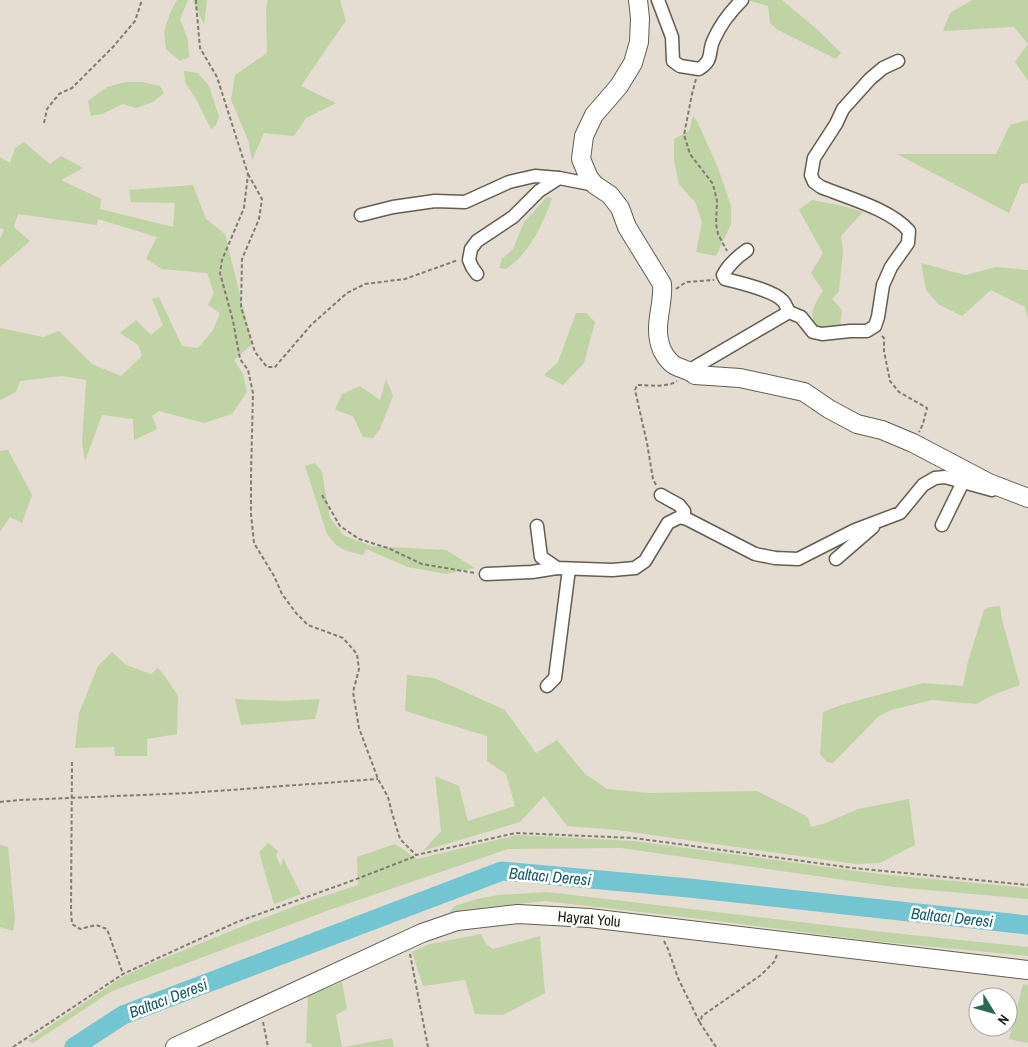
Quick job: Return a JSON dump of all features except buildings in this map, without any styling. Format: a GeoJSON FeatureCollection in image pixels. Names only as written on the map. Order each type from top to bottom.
{"type":"FeatureCollection","features":[{"type":"Feature","properties":{"kind":"main road"},"geometry":{"type":"LineString","coordinates":[[638,0],[640,18],[639,42],[633,63],[619,86],[594,115],[584,136],[581,159],[589,178],[610,195],[620,208],[627,227],[662,284],[663,294],[657,331],[659,343],[669,361],[675,366],[695,374],[740,378],[804,392],[829,409],[857,424],[882,430],[913,443],[989,483],[1028,499]]}},
{"type":"Feature","properties":{"kind":"main road","name":"Hayrat Yolu"},"geometry":{"type":"LineString","coordinates":[[175,1047],[422,933],[457,921],[518,914],[589,918],[1028,970]]}},
{"type":"Feature","properties":{"kind":"street"},"geometry":{"type":"LineString","coordinates":[[658,0],[672,37],[674,61],[680,66],[699,69],[706,65],[710,58],[712,41],[728,15],[742,0]]}},
{"type":"Feature","properties":{"kind":"street"},"geometry":{"type":"LineString","coordinates":[[747,250],[727,267],[723,275],[725,279],[751,286],[776,296],[783,301],[788,312],[801,317],[813,332],[822,334],[867,331],[875,326],[883,284],[908,243],[909,231],[902,223],[879,210],[822,187],[814,182],[811,175],[814,158],[836,124],[843,109],[870,79],[883,68],[898,61]]}},
{"type":"Feature","properties":{"kind":"street"},"geometry":{"type":"LineString","coordinates":[[361,215],[394,207],[435,201],[465,202],[509,182],[535,176],[560,178],[596,185]]}},
{"type":"Feature","properties":{"kind":"street"},"geometry":{"type":"LineString","coordinates":[[477,274],[469,260],[471,250],[477,241],[513,217],[540,191],[560,178]]}},
{"type":"Feature","properties":{"kind":"street"},"geometry":{"type":"LineString","coordinates":[[689,371],[788,312]]}},
{"type":"Feature","properties":{"kind":"street"},"geometry":{"type":"LineString","coordinates":[[486,574],[532,572],[563,568],[612,570],[636,568],[645,561],[668,523],[680,517],[755,554],[775,558],[798,558],[855,530],[900,513],[923,485],[935,478],[945,477],[1028,499]]}},
{"type":"Feature","properties":{"kind":"street"},"geometry":{"type":"LineString","coordinates":[[942,525],[963,482]]}},
{"type":"Feature","properties":{"kind":"street"},"geometry":{"type":"LineString","coordinates":[[661,495],[679,505],[684,511],[684,518]]}},
{"type":"Feature","properties":{"kind":"street"},"geometry":{"type":"LineString","coordinates":[[836,558],[880,520]]}},
{"type":"Feature","properties":{"kind":"street"},"geometry":{"type":"LineString","coordinates":[[537,526],[540,557],[563,568]]}},
{"type":"Feature","properties":{"kind":"street"},"geometry":{"type":"LineString","coordinates":[[547,686],[554,678],[563,568]]}},
{"type":"Feature","properties":{"kind":"path"},"geometry":{"type":"LineString","coordinates":[[44,123],[47,110],[59,94],[72,88],[113,48],[135,21],[142,0]]}},
{"type":"Feature","properties":{"kind":"path"},"geometry":{"type":"LineString","coordinates":[[196,0],[200,48],[217,77],[248,174],[262,199],[260,219],[242,259],[242,307],[255,352],[267,367],[275,367],[311,326],[347,293],[365,284],[405,279],[470,255]]}},
{"type":"Feature","properties":{"kind":"path"},"geometry":{"type":"LineString","coordinates":[[699,69],[684,135],[690,154],[713,184],[718,201],[716,224],[718,234],[733,261]]}},
{"type":"Feature","properties":{"kind":"path"},"geometry":{"type":"LineString","coordinates":[[248,174],[244,208],[222,260],[220,273],[233,321],[240,359],[248,370],[253,393],[251,514],[254,543],[274,576],[282,594],[308,625],[343,638],[357,654],[359,669],[353,692],[360,728],[378,778],[388,797],[400,839],[416,856]]}},
{"type":"Feature","properties":{"kind":"path"},"geometry":{"type":"LineString","coordinates":[[674,290],[686,282],[725,279]]}},
{"type":"Feature","properties":{"kind":"path"},"geometry":{"type":"LineString","coordinates":[[875,326],[884,338],[884,352],[890,381],[899,392],[927,408],[923,424],[913,443]]}},
{"type":"Feature","properties":{"kind":"path"},"geometry":{"type":"LineString","coordinates":[[661,495],[653,479],[635,390],[637,385],[665,386],[676,383],[689,371]]}},
{"type":"Feature","properties":{"kind":"path"},"geometry":{"type":"LineString","coordinates":[[322,495],[340,526],[359,538],[388,548],[422,564],[486,574]]}},
{"type":"Feature","properties":{"kind":"path"},"geometry":{"type":"LineString","coordinates":[[72,762],[72,924],[80,929],[96,925],[107,930],[123,974]]}},
{"type":"Feature","properties":{"kind":"path"},"geometry":{"type":"LineString","coordinates":[[0,802],[189,793],[378,778]]}},
{"type":"Feature","properties":{"kind":"path"},"geometry":{"type":"LineString","coordinates":[[13,1047],[123,974],[237,922],[416,856],[516,833],[634,838],[853,868],[1028,885]]}},
{"type":"Feature","properties":{"kind":"path"},"geometry":{"type":"LineString","coordinates":[[658,926],[678,978],[700,1023],[716,1047]]}},
{"type":"Feature","properties":{"kind":"path"},"geometry":{"type":"LineString","coordinates":[[407,940],[428,1047]]}},
{"type":"Feature","properties":{"kind":"path"},"geometry":{"type":"LineString","coordinates":[[700,1023],[702,1016],[761,975],[774,962],[783,941]]}},
{"type":"Feature","properties":{"kind":"path"},"geometry":{"type":"LineString","coordinates":[[260,1008],[268,1047]]}},
{"type":"Feature","properties":{"kind":"green space"},"geometry":{"type":"Polygon","coordinates":[[[177,0],[188,0],[180,19],[188,40],[189,57],[180,61],[166,49],[164,32],[170,13],[177,0]]]}},
{"type":"Feature","properties":{"kind":"green space"},"geometry":{"type":"Polygon","coordinates":[[[193,0],[207,0],[204,25],[193,0]]]}},
{"type":"Feature","properties":{"kind":"green space"},"geometry":{"type":"Polygon","coordinates":[[[268,0],[340,0],[346,21],[301,86],[336,103],[306,118],[294,136],[264,133],[252,160],[248,140],[231,100],[235,75],[267,53],[266,7],[268,0]]]}},
{"type":"Feature","properties":{"kind":"green space"},"geometry":{"type":"Polygon","coordinates":[[[747,0],[782,0],[820,32],[841,53],[836,59],[778,30],[770,23],[768,6],[747,0]]]}},
{"type":"Feature","properties":{"kind":"green space"},"geometry":{"type":"Polygon","coordinates":[[[972,0],[1028,0],[1028,44],[1014,27],[943,31],[950,13],[972,0]]]}},
{"type":"Feature","properties":{"kind":"green space"},"geometry":{"type":"Polygon","coordinates":[[[1028,44],[1028,81],[1015,62],[1028,44]]]}},
{"type":"Feature","properties":{"kind":"green space"},"geometry":{"type":"Polygon","coordinates":[[[184,71],[198,73],[209,86],[219,117],[216,125],[211,129],[185,82],[184,71]]]}},
{"type":"Feature","properties":{"kind":"green space"},"geometry":{"type":"Polygon","coordinates":[[[125,82],[142,82],[160,86],[164,93],[153,102],[136,108],[123,104],[102,114],[91,116],[88,101],[107,87],[125,82]]]}},
{"type":"Feature","properties":{"kind":"green space"},"geometry":{"type":"Polygon","coordinates":[[[693,116],[718,168],[731,206],[731,224],[716,256],[696,252],[702,222],[695,202],[679,184],[674,161],[674,139],[689,131],[693,116]]]}},
{"type":"Feature","properties":{"kind":"green space"},"geometry":{"type":"Polygon","coordinates":[[[1028,120],[1028,183],[1021,184],[1009,213],[897,154],[996,154],[1010,125],[1028,120]]]}},
{"type":"Feature","properties":{"kind":"green space"},"geometry":{"type":"Polygon","coordinates":[[[24,142],[50,164],[61,156],[83,168],[61,180],[101,199],[100,209],[173,227],[175,203],[131,202],[129,190],[193,185],[206,219],[225,234],[252,344],[234,360],[243,374],[247,392],[232,414],[204,423],[159,411],[152,416],[157,429],[134,440],[133,419],[102,415],[85,461],[82,443],[86,380],[62,376],[20,381],[16,392],[0,400],[0,328],[43,337],[59,331],[92,364],[121,376],[142,356],[138,345],[120,333],[136,320],[151,335],[163,325],[152,299],[159,297],[182,346],[198,348],[213,330],[220,313],[208,305],[214,293],[207,273],[162,269],[146,259],[157,237],[98,219],[97,225],[18,214],[14,227],[30,241],[0,267],[0,239],[4,229],[0,228],[0,157],[10,163],[15,148],[24,142]]]}},
{"type":"Feature","properties":{"kind":"green space"},"geometry":{"type":"Polygon","coordinates":[[[547,197],[552,198],[543,221],[531,243],[519,258],[506,269],[499,268],[502,259],[513,249],[524,222],[547,197]]]}},
{"type":"Feature","properties":{"kind":"green space"},"geometry":{"type":"Polygon","coordinates":[[[812,200],[863,212],[841,236],[843,251],[839,291],[832,299],[842,310],[840,326],[818,329],[812,314],[823,291],[811,273],[823,253],[799,210],[812,200]]]}},
{"type":"Feature","properties":{"kind":"green space"},"geometry":{"type":"Polygon","coordinates":[[[921,263],[965,275],[996,267],[1028,270],[1028,319],[1025,307],[991,290],[962,316],[938,304],[926,290],[921,263]]]}},
{"type":"Feature","properties":{"kind":"green space"},"geometry":{"type":"Polygon","coordinates":[[[576,313],[586,313],[595,322],[584,363],[563,385],[544,375],[558,362],[576,313]]]}},
{"type":"Feature","properties":{"kind":"green space"},"geometry":{"type":"Polygon","coordinates":[[[386,379],[393,396],[380,429],[373,438],[363,437],[353,416],[335,410],[342,394],[360,386],[380,400],[386,379]]]}},
{"type":"Feature","properties":{"kind":"green space"},"geometry":{"type":"Polygon","coordinates":[[[8,450],[32,495],[22,523],[10,517],[0,532],[0,451],[8,450]]]}},
{"type":"Feature","properties":{"kind":"green space"},"geometry":{"type":"Polygon","coordinates":[[[315,463],[322,472],[330,518],[343,535],[371,546],[446,550],[475,568],[446,574],[408,567],[366,549],[363,555],[338,547],[327,534],[305,466],[315,463]]]}},
{"type":"Feature","properties":{"kind":"green space"},"geometry":{"type":"Polygon","coordinates":[[[1000,606],[1020,685],[995,694],[976,704],[932,700],[891,710],[878,717],[833,763],[827,762],[820,754],[823,712],[841,705],[923,683],[963,686],[968,661],[984,610],[989,607],[1000,606]]]}},
{"type":"Feature","properties":{"kind":"green space"},"geometry":{"type":"Polygon","coordinates":[[[112,652],[126,665],[151,674],[158,668],[178,696],[177,734],[147,739],[147,756],[115,756],[114,747],[75,748],[79,713],[98,666],[112,652]]]}},
{"type":"Feature","properties":{"kind":"green space"},"geometry":{"type":"Polygon","coordinates":[[[407,675],[434,678],[505,710],[536,753],[557,740],[585,774],[607,789],[650,793],[757,791],[808,817],[811,827],[826,823],[858,809],[909,799],[915,845],[880,863],[856,864],[617,830],[567,826],[544,796],[520,822],[423,851],[441,831],[435,776],[459,786],[468,821],[515,806],[506,774],[487,761],[487,736],[405,711],[407,675]]]}},
{"type":"Feature","properties":{"kind":"green space"},"geometry":{"type":"Polygon","coordinates":[[[235,699],[283,701],[320,699],[315,719],[241,725],[235,699]]]}},
{"type":"Feature","properties":{"kind":"green space"},"geometry":{"type":"Polygon","coordinates":[[[517,835],[634,841],[879,874],[1028,888],[1028,899],[894,887],[621,848],[508,849],[332,909],[112,991],[33,1043],[28,1041],[122,977],[243,926],[358,885],[357,857],[395,844],[417,859],[517,835]]]}},
{"type":"Feature","properties":{"kind":"green space"},"geometry":{"type":"Polygon","coordinates":[[[268,843],[278,851],[276,856],[281,867],[283,858],[301,894],[274,904],[259,852],[268,843]]]}},
{"type":"Feature","properties":{"kind":"green space"},"geometry":{"type":"Polygon","coordinates":[[[0,845],[8,847],[15,919],[13,931],[0,927],[0,845]]]}},
{"type":"Feature","properties":{"kind":"green space"},"geometry":{"type":"Polygon","coordinates":[[[547,892],[892,933],[1028,947],[1028,956],[873,941],[545,901],[449,913],[455,906],[477,899],[498,895],[547,892]]]}},
{"type":"Feature","properties":{"kind":"green space"},"geometry":{"type":"Polygon","coordinates":[[[481,934],[486,944],[493,949],[540,936],[545,993],[503,1015],[475,1014],[465,980],[423,986],[412,952],[430,944],[481,934]]]}},
{"type":"Feature","properties":{"kind":"green space"},"geometry":{"type":"Polygon","coordinates":[[[342,982],[347,1009],[336,1015],[342,1047],[312,1047],[312,1044],[306,1043],[308,996],[342,982]]]}},
{"type":"Feature","properties":{"kind":"green space"},"geometry":{"type":"Polygon","coordinates":[[[1023,984],[1028,985],[1028,1043],[1009,1039],[1010,1037],[1018,1037],[1018,1004],[1023,984]]]}},
{"type":"Feature","properties":{"kind":"green space"},"geometry":{"type":"Polygon","coordinates":[[[392,1038],[394,1047],[344,1047],[392,1038]]]}},
{"type":"Feature","properties":{"kind":"waterway","name":"Baltacı Deresi"},"geometry":{"type":"LineString","coordinates":[[74,1047],[123,1015],[502,871],[689,888],[1028,925]]}}]}
